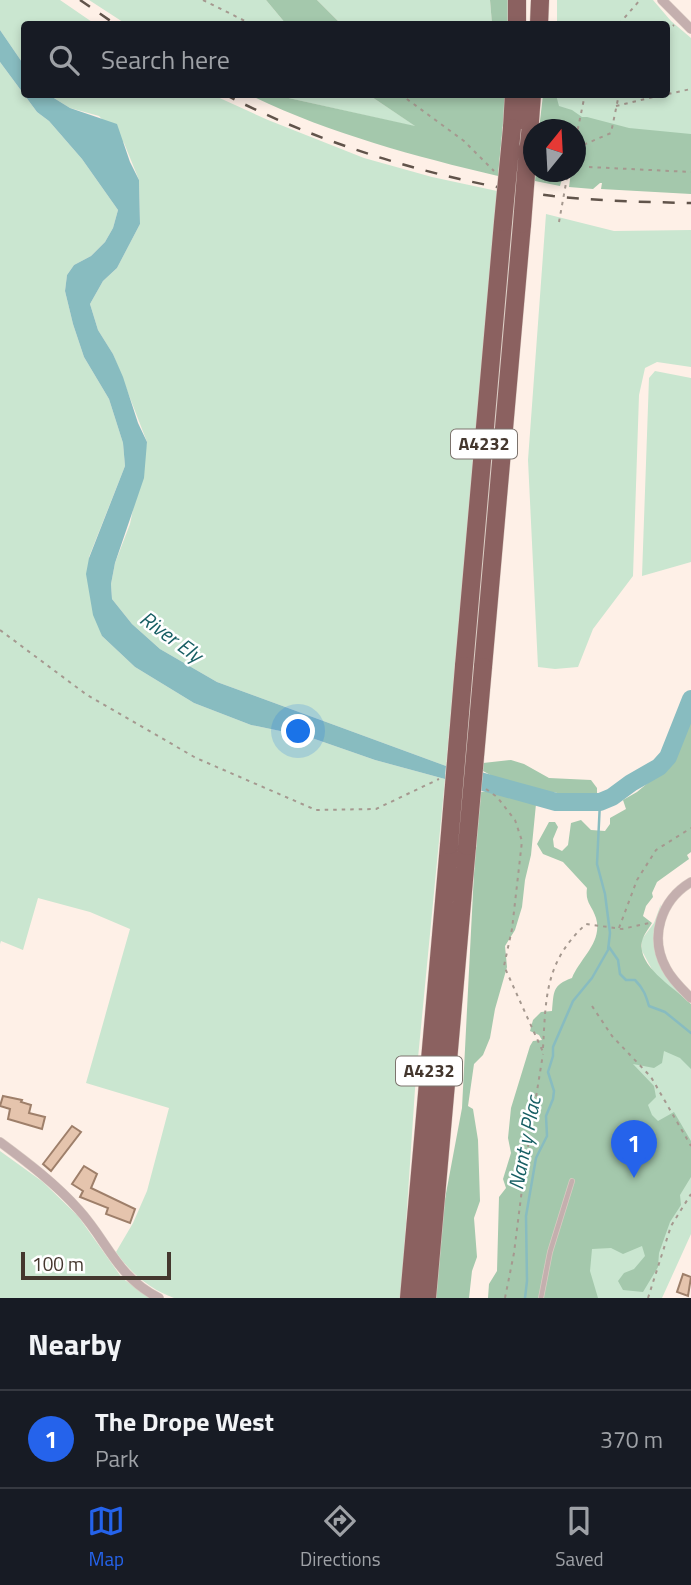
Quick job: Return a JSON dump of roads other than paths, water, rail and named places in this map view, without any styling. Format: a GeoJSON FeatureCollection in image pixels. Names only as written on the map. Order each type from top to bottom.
{"type":"FeatureCollection","features":[{"type":"Feature","properties":{"kind":"highway"},"geometry":{"type":"LineString","coordinates":[[517,0],[517,21]]}},
{"type":"Feature","properties":{"kind":"highway"},"geometry":{"type":"LineString","coordinates":[[534,0],[537,21]]}},
{"type":"Feature","properties":{"kind":"highway"},"geometry":{"type":"LineString","coordinates":[[537,21],[540,0]]}},
{"type":"Feature","properties":{"kind":"highway","name":"A4232"},"geometry":{"type":"LineString","coordinates":[[409,1298],[458,846],[483,667],[512,223],[514,98]]}},
{"type":"Feature","properties":{"kind":"highway","name":"A4232"},"geometry":{"type":"LineString","coordinates":[[427,1298],[458,846],[464,666],[512,223],[528,148],[532,98]]}},
{"type":"Feature","properties":{"kind":"street"},"geometry":{"type":"LineString","coordinates":[[662,0],[691,29]]}},
{"type":"Feature","properties":{"kind":"street"},"geometry":{"type":"LineString","coordinates":[[691,882],[676,892],[665,909],[658,943],[666,968],[691,998]]}},
{"type":"Feature","properties":{"kind":"street"},"geometry":{"type":"LineString","coordinates":[[0,1142],[30,1164],[80,1210],[122,1270],[142,1288],[159,1298]]}},
{"type":"Feature","properties":{"kind":"lane"},"geometry":{"type":"LineString","coordinates":[[541,1298],[550,1252],[572,1181]]}},
{"type":"Feature","properties":{"kind":"water"},"geometry":{"type":"Polygon","coordinates":[[[0,30],[21,61],[21,90],[0,62],[0,30]]]}},
{"type":"Feature","properties":{"kind":"water"},"geometry":{"type":"Polygon","coordinates":[[[27,98],[54,98],[70,108],[117,124],[139,180],[140,224],[117,268],[103,281],[90,304],[98,330],[123,377],[147,442],[144,478],[115,563],[111,584],[112,599],[132,624],[160,649],[217,682],[446,766],[445,779],[375,760],[309,737],[251,725],[194,703],[135,667],[102,636],[93,615],[86,574],[89,558],[125,466],[123,443],[109,399],[84,357],[65,291],[67,275],[74,265],[91,256],[105,242],[113,228],[118,210],[82,159],[49,121],[37,112],[27,98]]]}},
{"type":"Feature","properties":{"kind":"waterway","name":"Nant y Plac"},"geometry":{"type":"LineString","coordinates":[[458,775],[556,802],[600,802],[659,767],[668,757],[691,699]]}},
{"type":"Feature","properties":{"kind":"waterway","name":"Nant y Plac"},"geometry":{"type":"LineString","coordinates":[[525,1298],[526,1216],[536,1158],[547,1136],[546,1116],[553,1099],[554,1091],[548,1072],[553,1047],[573,1001],[592,978],[608,950],[610,933],[605,894],[597,864],[600,802]]}},
{"type":"Feature","properties":{"kind":"waterway"},"geometry":{"type":"LineString","coordinates":[[609,947],[618,960],[620,974],[626,980],[635,980],[638,983],[649,1006],[665,1012],[691,1033]]}},
{"type":"Feature","properties":{"kind":"railway"},"geometry":{"type":"LineString","coordinates":[[80,0],[111,21]]}},
{"type":"Feature","properties":{"kind":"railway"},"geometry":{"type":"LineString","coordinates":[[232,98],[342,145],[384,159],[470,181],[570,198],[691,203]]}},
{"type":"Feature","properties":{"kind":"place","name":"The Drope West"},"geometry":{"type":"Point","coordinates":[634,1178]}},
{"type":"Feature","properties":{"kind":"water label","name":"River Ely"},"geometry":{"type":"Point","coordinates":[171,637]}}]}
